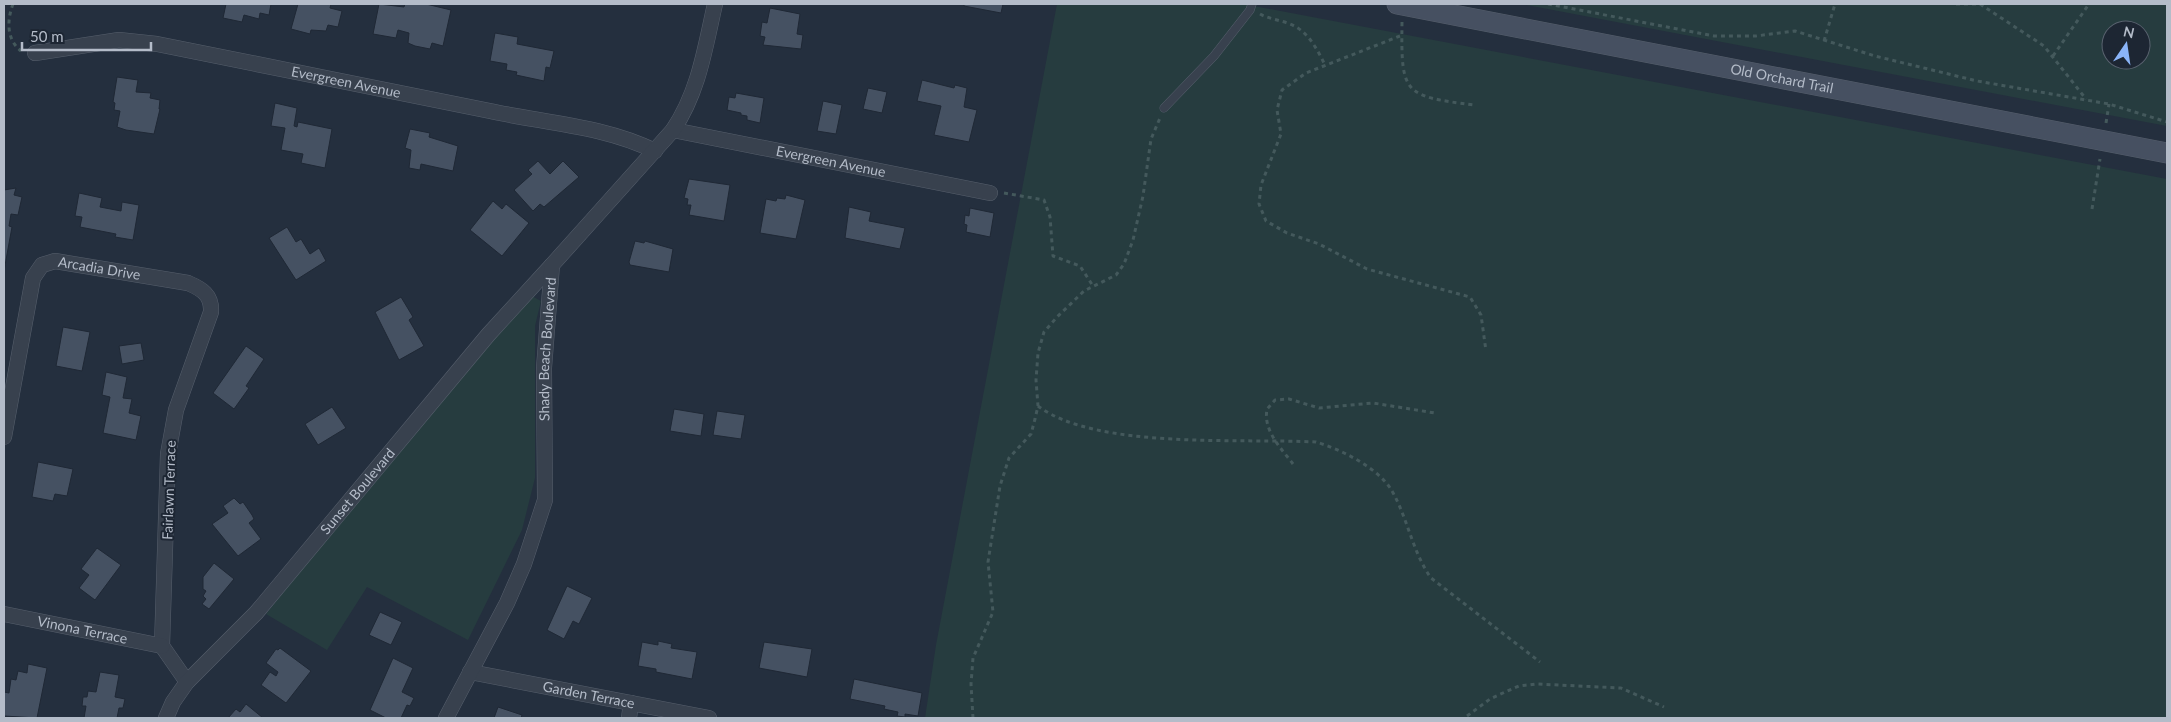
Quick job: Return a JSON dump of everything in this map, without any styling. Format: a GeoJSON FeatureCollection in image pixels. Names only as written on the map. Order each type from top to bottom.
{"type":"FeatureCollection","features":[{"type":"Feature","properties":{"kind":"street","name":"Shady Beach Boulevard"},"geometry":{"type":"LineString","coordinates":[[446,718],[507,603],[524,564],[545,500],[544,368],[552,266],[673,130],[694,92],[715,4]]}},
{"type":"Feature","properties":{"kind":"street","name":"Old Orchard Trail"},"geometry":{"type":"LineString","coordinates":[[1400,4],[2167,154]]}},
{"type":"Feature","properties":{"kind":"street","name":"Evergreen Avenue"},"geometry":{"type":"LineString","coordinates":[[34,53],[119,40],[157,44],[522,118],[609,132],[635,141],[655,151]]}},
{"type":"Feature","properties":{"kind":"street","name":"Evergreen Avenue"},"geometry":{"type":"LineString","coordinates":[[673,130],[990,193]]}},
{"type":"Feature","properties":{"kind":"street","name":"Arcadia Drive"},"geometry":{"type":"LineString","coordinates":[[4,437],[33,278],[42,265],[56,261],[188,283],[201,288],[209,297]]}},
{"type":"Feature","properties":{"kind":"street","name":"Sunset Boulevard"},"geometry":{"type":"LineString","coordinates":[[166,718],[174,702],[188,682],[256,613],[488,335],[552,266]]}},
{"type":"Feature","properties":{"kind":"street","name":"Fairlawn Terrace"},"geometry":{"type":"LineString","coordinates":[[162,646],[168,454],[171,427],[211,312],[209,297]]}},
{"type":"Feature","properties":{"kind":"street","name":"Vinona Terrace"},"geometry":{"type":"LineString","coordinates":[[4,614],[162,646]]}},
{"type":"Feature","properties":{"kind":"street"},"geometry":{"type":"LineString","coordinates":[[162,646],[188,682]]}},
{"type":"Feature","properties":{"kind":"street","name":"Garden Terrace"},"geometry":{"type":"LineString","coordinates":[[470,672],[630,711],[709,718]]}},
{"type":"Feature","properties":{"kind":"lane"},"geometry":{"type":"LineString","coordinates":[[1164,108],[1214,56],[1251,7]]}},
{"type":"Feature","properties":{"kind":"path"},"geometry":{"type":"LineString","coordinates":[[13,4],[9,27],[11,39],[19,50],[34,53]]}},
{"type":"Feature","properties":{"kind":"path"},"geometry":{"type":"LineString","coordinates":[[1400,4],[1400,36],[1407,84],[1413,91],[1433,99],[1474,105]]}},
{"type":"Feature","properties":{"kind":"path"},"geometry":{"type":"LineString","coordinates":[[1548,4],[1714,36],[1756,36],[1795,31],[1875,56],[1977,81],[2109,104],[2167,122]]}},
{"type":"Feature","properties":{"kind":"path"},"geometry":{"type":"LineString","coordinates":[[1824,40],[1835,4]]}},
{"type":"Feature","properties":{"kind":"path"},"geometry":{"type":"LineString","coordinates":[[1956,4],[1980,4],[2044,46],[2054,56],[2086,100]]}},
{"type":"Feature","properties":{"kind":"path"},"geometry":{"type":"LineString","coordinates":[[2054,56],[2089,4]]}},
{"type":"Feature","properties":{"kind":"path"},"geometry":{"type":"LineString","coordinates":[[1251,7],[1291,24],[1300,30],[1316,47],[1325,65]]}},
{"type":"Feature","properties":{"kind":"path"},"geometry":{"type":"LineString","coordinates":[[1400,36],[1306,73],[1282,90],[1277,110],[1281,134],[1261,185],[1258,204],[1266,221],[1287,234],[1319,244],[1367,269],[1470,297],[1481,315],[1486,351]]}},
{"type":"Feature","properties":{"kind":"path"},"geometry":{"type":"LineString","coordinates":[[973,718],[971,710],[973,658],[993,612],[988,562],[1000,486],[1009,458],[1031,434],[1038,406],[1036,380],[1038,353],[1044,332],[1084,291],[1116,275],[1124,264],[1133,240],[1144,196],[1151,139],[1164,108]]}},
{"type":"Feature","properties":{"kind":"path"},"geometry":{"type":"LineString","coordinates":[[990,193],[1014,194],[1044,200],[1050,217],[1053,256],[1080,266],[1093,286]]}},
{"type":"Feature","properties":{"kind":"path"},"geometry":{"type":"LineString","coordinates":[[1293,464],[1274,440],[1266,414],[1269,405],[1279,399],[1289,399],[1319,408],[1373,402],[1435,413]]}},
{"type":"Feature","properties":{"kind":"path"},"geometry":{"type":"LineString","coordinates":[[1038,406],[1067,423],[1091,430],[1148,436],[1316,442],[1335,448],[1377,475],[1392,490],[1419,561],[1431,578],[1540,662]]}},
{"type":"Feature","properties":{"kind":"path"},"geometry":{"type":"LineString","coordinates":[[1467,716],[1512,688],[1543,683],[1621,688],[1664,707]]}},
{"type":"Feature","properties":{"kind":"green space"},"geometry":{"type":"Polygon","coordinates":[[[1057,4],[1243,4],[2167,179],[2167,718],[925,718],[936,645],[1057,4]]]}},
{"type":"Feature","properties":{"kind":"green space"},"geometry":{"type":"Polygon","coordinates":[[[1521,4],[2167,4],[2167,126],[1521,4]]]}},
{"type":"Feature","properties":{"kind":"green space"},"geometry":{"type":"Polygon","coordinates":[[[530,295],[541,301],[535,326],[535,478],[522,530],[468,640],[367,587],[327,650],[266,614],[319,547],[530,295]]]}},
{"type":"Feature","properties":{"kind":"building"},"geometry":{"type":"Polygon","coordinates":[[[226,4],[271,4],[269,15],[260,13],[259,19],[244,15],[242,22],[223,18],[226,4]]]}},
{"type":"Feature","properties":{"kind":"building"},"geometry":{"type":"Polygon","coordinates":[[[298,4],[331,4],[330,8],[342,11],[338,27],[328,25],[326,31],[311,30],[310,34],[291,29],[298,4]]]}},
{"type":"Feature","properties":{"kind":"building"},"geometry":{"type":"Polygon","coordinates":[[[379,4],[404,7],[405,4],[426,4],[451,10],[443,46],[432,43],[430,49],[415,46],[408,43],[409,33],[398,30],[396,38],[373,34],[379,4]]]}},
{"type":"Feature","properties":{"kind":"building"},"geometry":{"type":"Polygon","coordinates":[[[964,4],[1003,4],[1001,13],[964,6],[964,4]]]}},
{"type":"Feature","properties":{"kind":"building"},"geometry":{"type":"Polygon","coordinates":[[[770,8],[800,14],[797,34],[803,35],[801,49],[763,45],[765,37],[760,36],[762,22],[767,23],[770,8]]]}},
{"type":"Feature","properties":{"kind":"building"},"geometry":{"type":"Polygon","coordinates":[[[495,33],[518,37],[517,44],[554,51],[550,68],[546,67],[544,81],[516,75],[517,72],[506,70],[507,64],[490,61],[495,33]]]}},
{"type":"Feature","properties":{"kind":"building"},"geometry":{"type":"Polygon","coordinates":[[[117,77],[138,80],[136,92],[151,93],[150,98],[160,100],[160,109],[154,134],[117,127],[120,111],[114,110],[115,103],[113,102],[117,77]]]}},
{"type":"Feature","properties":{"kind":"building"},"geometry":{"type":"Polygon","coordinates":[[[922,80],[954,88],[955,85],[967,88],[964,107],[977,110],[969,142],[934,135],[941,106],[917,101],[922,80]]]}},
{"type":"Feature","properties":{"kind":"building"},"geometry":{"type":"Polygon","coordinates":[[[868,88],[887,92],[882,113],[863,109],[868,88]]]}},
{"type":"Feature","properties":{"kind":"building"},"geometry":{"type":"Polygon","coordinates":[[[736,93],[764,98],[760,123],[747,120],[747,116],[741,115],[741,113],[727,110],[729,97],[735,98],[736,93]]]}},
{"type":"Feature","properties":{"kind":"building"},"geometry":{"type":"Polygon","coordinates":[[[823,101],[842,105],[836,134],[817,131],[823,101]]]}},
{"type":"Feature","properties":{"kind":"building"},"geometry":{"type":"Polygon","coordinates":[[[275,103],[297,108],[294,126],[297,127],[298,122],[332,129],[325,168],[301,163],[303,154],[281,150],[285,128],[271,126],[275,103]]]}},
{"type":"Feature","properties":{"kind":"building"},"geometry":{"type":"Polygon","coordinates":[[[410,129],[430,133],[429,137],[458,146],[453,171],[421,164],[420,170],[409,168],[411,150],[405,148],[410,129]]]}},
{"type":"Feature","properties":{"kind":"building"},"geometry":{"type":"Polygon","coordinates":[[[538,161],[550,174],[563,161],[579,177],[544,207],[540,204],[533,211],[514,190],[532,174],[528,170],[538,161]]]}},
{"type":"Feature","properties":{"kind":"building"},"geometry":{"type":"Polygon","coordinates":[[[689,179],[730,185],[724,221],[689,215],[691,205],[687,205],[688,199],[684,198],[689,179]]]}},
{"type":"Feature","properties":{"kind":"building"},"geometry":{"type":"Polygon","coordinates":[[[16,188],[14,195],[22,197],[18,215],[11,214],[9,226],[12,227],[4,271],[4,190],[16,188]]]}},
{"type":"Feature","properties":{"kind":"building"},"geometry":{"type":"Polygon","coordinates":[[[79,193],[102,198],[100,207],[121,211],[122,202],[139,205],[133,240],[115,237],[116,234],[80,227],[82,217],[75,216],[79,193]]]}},
{"type":"Feature","properties":{"kind":"building"},"geometry":{"type":"Polygon","coordinates":[[[786,195],[805,200],[796,239],[760,233],[766,199],[776,201],[777,198],[785,199],[786,195]]]}},
{"type":"Feature","properties":{"kind":"building"},"geometry":{"type":"Polygon","coordinates":[[[493,201],[502,209],[506,204],[529,223],[502,256],[470,230],[493,201]]]}},
{"type":"Feature","properties":{"kind":"building"},"geometry":{"type":"Polygon","coordinates":[[[849,207],[871,212],[869,221],[905,228],[900,249],[845,238],[849,207]]]}},
{"type":"Feature","properties":{"kind":"building"},"geometry":{"type":"Polygon","coordinates":[[[970,208],[994,213],[990,237],[966,232],[967,225],[964,224],[965,215],[969,216],[970,208]]]}},
{"type":"Feature","properties":{"kind":"building"},"geometry":{"type":"Polygon","coordinates":[[[287,227],[296,242],[301,239],[310,254],[319,248],[326,261],[296,280],[269,238],[287,227]]]}},
{"type":"Feature","properties":{"kind":"building"},"geometry":{"type":"Polygon","coordinates":[[[635,241],[644,243],[645,241],[673,249],[669,272],[630,265],[629,262],[635,241]]]}},
{"type":"Feature","properties":{"kind":"building"},"geometry":{"type":"Polygon","coordinates":[[[401,297],[413,317],[409,320],[424,346],[399,360],[375,312],[401,297]]]}},
{"type":"Feature","properties":{"kind":"building"},"geometry":{"type":"Polygon","coordinates":[[[63,327],[90,332],[82,371],[56,366],[63,327]]]}},
{"type":"Feature","properties":{"kind":"building"},"geometry":{"type":"Polygon","coordinates":[[[141,343],[144,360],[122,364],[119,346],[141,343]]]}},
{"type":"Feature","properties":{"kind":"building"},"geometry":{"type":"Polygon","coordinates":[[[246,346],[264,359],[246,386],[249,388],[234,409],[213,393],[246,346]]]}},
{"type":"Feature","properties":{"kind":"building"},"geometry":{"type":"Polygon","coordinates":[[[106,372],[127,377],[123,398],[132,399],[129,413],[141,416],[136,440],[103,433],[110,397],[102,395],[106,372]]]}},
{"type":"Feature","properties":{"kind":"building"},"geometry":{"type":"Polygon","coordinates":[[[332,407],[346,428],[318,445],[305,424],[332,407]]]}},
{"type":"Feature","properties":{"kind":"building"},"geometry":{"type":"Polygon","coordinates":[[[674,409],[704,414],[701,436],[670,431],[674,409]]]}},
{"type":"Feature","properties":{"kind":"building"},"geometry":{"type":"Polygon","coordinates":[[[717,411],[745,415],[741,439],[713,435],[717,411]]]}},
{"type":"Feature","properties":{"kind":"building"},"geometry":{"type":"Polygon","coordinates":[[[38,462],[73,469],[67,496],[55,494],[53,501],[32,497],[38,462]]]}},
{"type":"Feature","properties":{"kind":"building"},"geometry":{"type":"Polygon","coordinates":[[[234,498],[240,504],[243,502],[252,515],[254,519],[249,523],[261,539],[238,556],[212,524],[228,513],[223,506],[234,498]]]}},
{"type":"Feature","properties":{"kind":"building"},"geometry":{"type":"Polygon","coordinates":[[[97,548],[121,565],[95,600],[79,588],[89,575],[81,569],[97,548]]]}},
{"type":"Feature","properties":{"kind":"building"},"geometry":{"type":"Polygon","coordinates":[[[214,563],[234,579],[209,609],[202,604],[206,599],[203,596],[206,591],[203,589],[203,577],[214,563]]]}},
{"type":"Feature","properties":{"kind":"building"},"geometry":{"type":"Polygon","coordinates":[[[567,586],[592,598],[579,624],[573,621],[564,639],[547,630],[567,586]]]}},
{"type":"Feature","properties":{"kind":"building"},"geometry":{"type":"Polygon","coordinates":[[[380,612],[402,622],[391,645],[369,635],[380,612]]]}},
{"type":"Feature","properties":{"kind":"building"},"geometry":{"type":"Polygon","coordinates":[[[658,641],[672,644],[671,648],[697,652],[692,679],[656,672],[656,669],[638,666],[642,642],[658,645],[658,641]]]}},
{"type":"Feature","properties":{"kind":"building"},"geometry":{"type":"Polygon","coordinates":[[[764,642],[812,649],[807,677],[759,668],[764,642]]]}},
{"type":"Feature","properties":{"kind":"building"},"geometry":{"type":"Polygon","coordinates":[[[280,648],[311,671],[286,703],[261,685],[270,672],[276,676],[278,672],[266,663],[276,649],[280,648]]]}},
{"type":"Feature","properties":{"kind":"building"},"geometry":{"type":"Polygon","coordinates":[[[393,658],[413,668],[402,692],[414,698],[410,706],[407,705],[401,718],[386,718],[370,710],[393,658]]]}},
{"type":"Feature","properties":{"kind":"building"},"geometry":{"type":"Polygon","coordinates":[[[28,664],[47,668],[37,718],[4,716],[4,692],[9,693],[11,679],[16,680],[18,671],[27,673],[28,664]]]}},
{"type":"Feature","properties":{"kind":"building"},"geometry":{"type":"Polygon","coordinates":[[[100,672],[119,675],[115,697],[125,699],[123,708],[119,708],[117,718],[84,718],[86,706],[82,706],[83,697],[87,697],[88,691],[96,692],[100,672]]]}},
{"type":"Feature","properties":{"kind":"building"},"geometry":{"type":"Polygon","coordinates":[[[854,679],[922,693],[918,716],[905,714],[905,717],[897,716],[898,712],[884,709],[885,706],[850,699],[854,679]]]}},
{"type":"Feature","properties":{"kind":"building"},"geometry":{"type":"Polygon","coordinates":[[[246,704],[263,718],[228,718],[236,709],[240,712],[246,704]]]}},
{"type":"Feature","properties":{"kind":"building"},"geometry":{"type":"Polygon","coordinates":[[[498,707],[522,715],[521,718],[494,718],[498,707]]]}}]}
